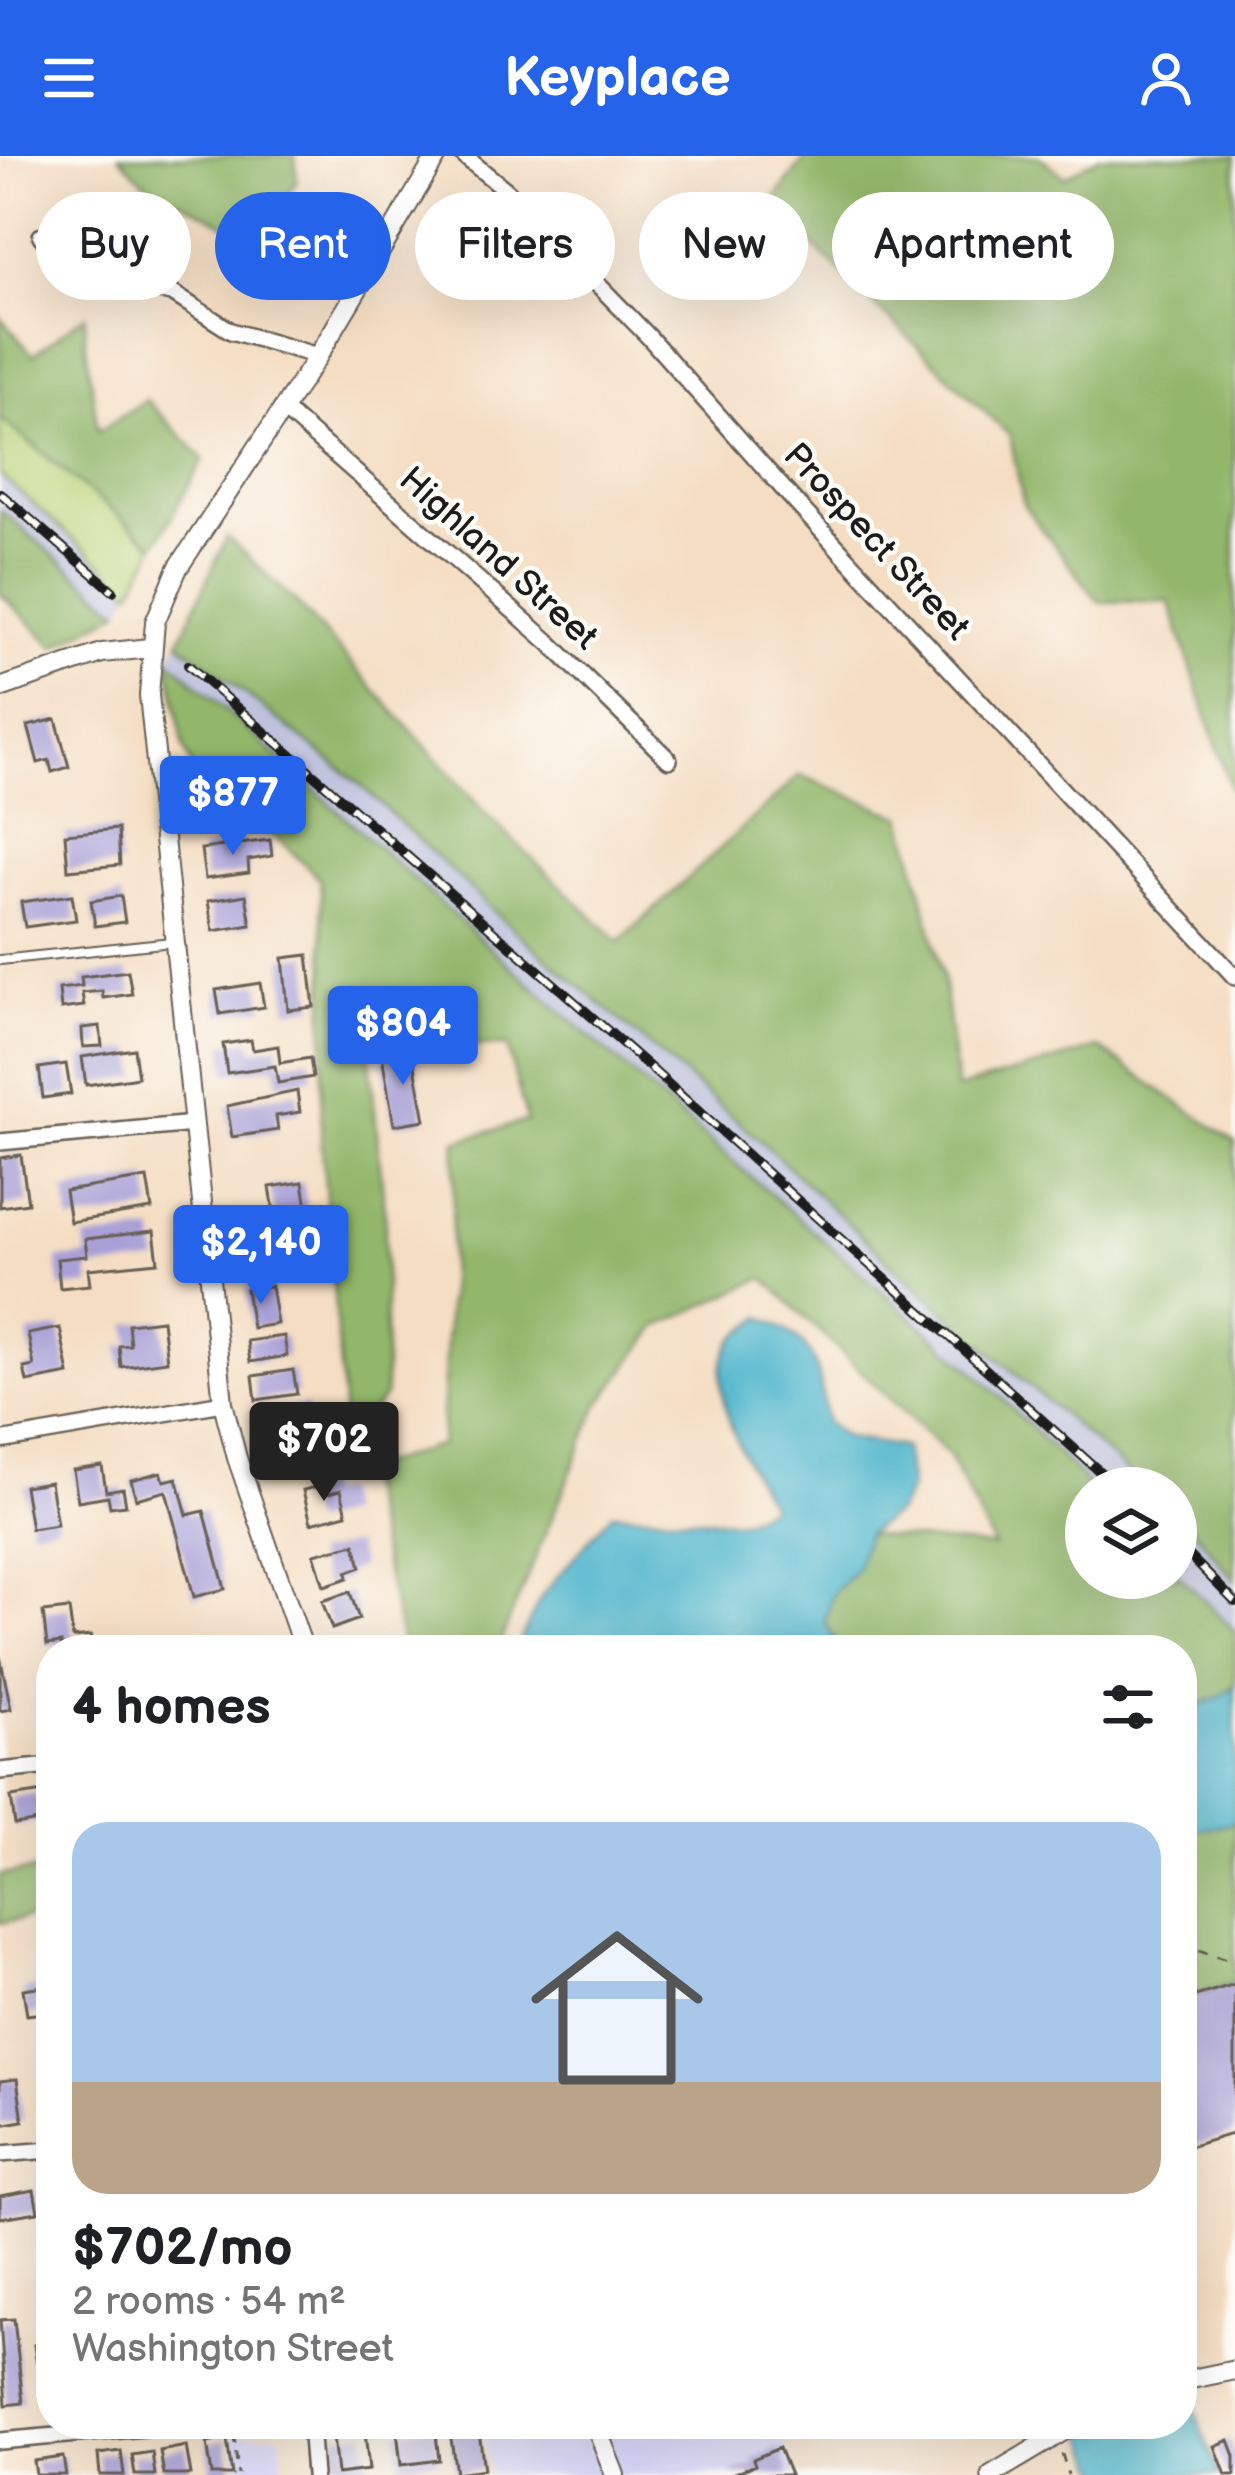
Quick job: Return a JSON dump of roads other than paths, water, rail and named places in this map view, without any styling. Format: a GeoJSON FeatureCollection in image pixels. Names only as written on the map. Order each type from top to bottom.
{"type":"FeatureCollection","features":[{"type":"Feature","properties":{"kind":"street"},"geometry":{"type":"LineString","coordinates":[[299,1635],[244,1480],[223,1403],[149,695],[150,648],[155,622],[178,568],[318,356],[437,156]]}},
{"type":"Feature","properties":{"kind":"street","name":"Prospect Street"},"geometry":{"type":"LineString","coordinates":[[464,156],[507,190],[648,336],[1235,977]]}},
{"type":"Feature","properties":{"kind":"street"},"geometry":{"type":"LineString","coordinates":[[184,300],[231,331],[318,356]]}},
{"type":"Feature","properties":{"kind":"street","name":"Highland Street"},"geometry":{"type":"LineString","coordinates":[[282,408],[550,643],[669,760]]}},
{"type":"Feature","properties":{"kind":"street"},"geometry":{"type":"LineString","coordinates":[[0,688],[102,653],[150,648]]}},
{"type":"Feature","properties":{"kind":"street"},"geometry":{"type":"LineString","coordinates":[[0,1142],[194,1124]]}},
{"type":"Feature","properties":{"kind":"street"},"geometry":{"type":"LineString","coordinates":[[0,1441],[223,1403]]}},
{"type":"Feature","properties":{"kind":"street"},"geometry":{"type":"LineString","coordinates":[[0,1772],[36,1768]]}},
{"type":"Feature","properties":{"kind":"street"},"geometry":{"type":"LineString","coordinates":[[0,2154],[36,2151]]}},
{"type":"Feature","properties":{"kind":"street"},"geometry":{"type":"LineString","coordinates":[[1197,2377],[1235,2371]]}},
{"type":"Feature","properties":{"kind":"street"},"geometry":{"type":"LineString","coordinates":[[0,2441],[36,2438]]}},
{"type":"Feature","properties":{"kind":"street"},"geometry":{"type":"LineString","coordinates":[[311,2439],[314,2475]]}},
{"type":"Feature","properties":{"kind":"street"},"geometry":{"type":"LineString","coordinates":[[605,2439],[615,2475]]}},
{"type":"Feature","properties":{"kind":"street"},"geometry":{"type":"LineString","coordinates":[[991,2475],[1055,2439]]}},
{"type":"Feature","properties":{"kind":"lane"},"geometry":{"type":"LineString","coordinates":[[0,960],[175,941]]}},
{"type":"Feature","properties":{"kind":"water"},"geometry":{"type":"Polygon","coordinates":[[[762,1317],[781,1327],[813,1358],[826,1423],[847,1438],[904,1447],[910,1489],[897,1512],[867,1534],[856,1570],[833,1593],[825,1622],[832,1635],[522,1635],[543,1594],[612,1513],[742,1521],[771,1506],[751,1471],[724,1403],[724,1360],[742,1332],[762,1317]]]}},
{"type":"Feature","properties":{"kind":"water"},"geometry":{"type":"Polygon","coordinates":[[[1235,1686],[1235,1822],[1197,1830],[1197,1706],[1235,1686]]]}},
{"type":"Feature","properties":{"kind":"water"},"geometry":{"type":"Polygon","coordinates":[[[1197,2417],[1219,2475],[1104,2475],[1088,2439],[1197,2439],[1197,2417]]]}},
{"type":"Feature","properties":{"kind":"railway"},"geometry":{"type":"LineString","coordinates":[[0,493],[113,591]]}},
{"type":"Feature","properties":{"kind":"railway"},"geometry":{"type":"LineString","coordinates":[[188,665],[646,1064],[1095,1467]]}},
{"type":"Feature","properties":{"kind":"railway"},"geometry":{"type":"LineString","coordinates":[[1197,1563],[1235,1602]]}}]}
